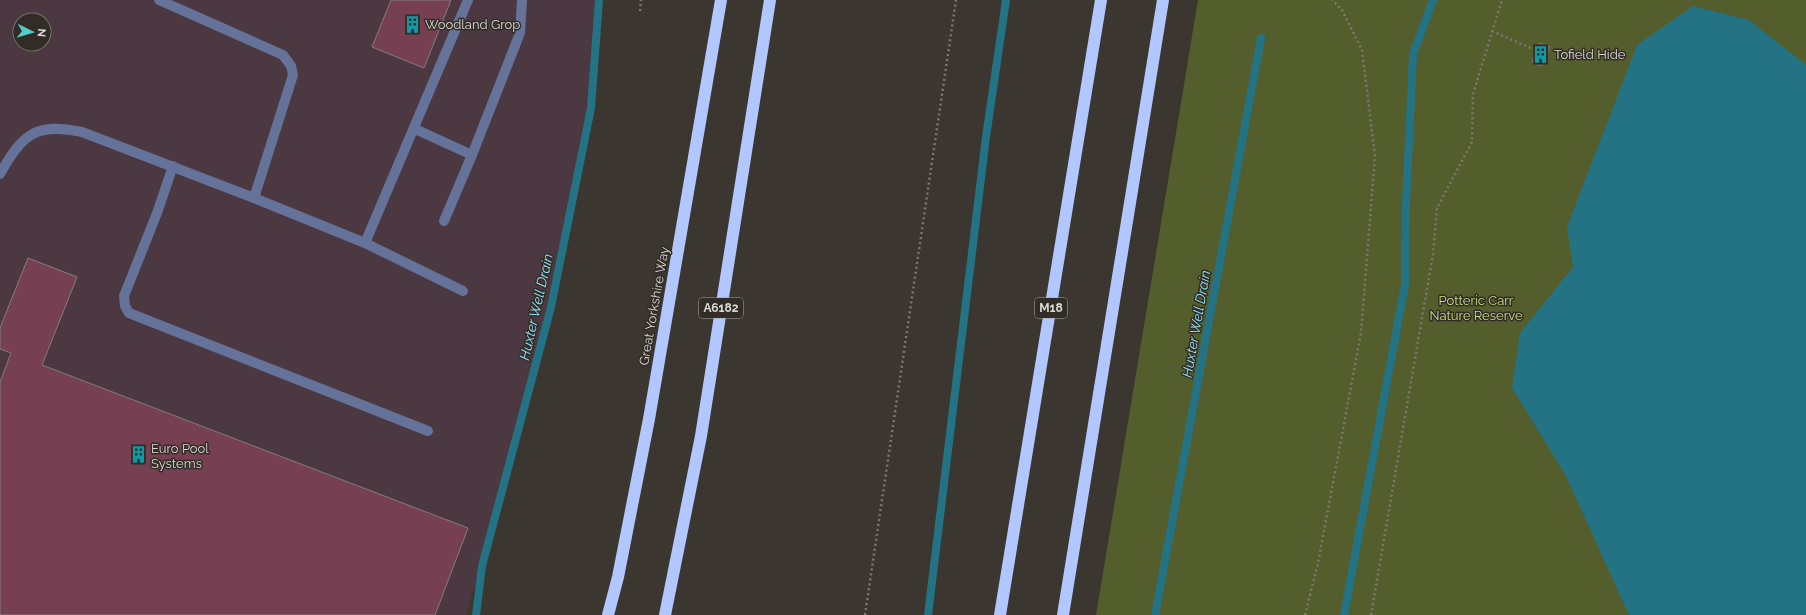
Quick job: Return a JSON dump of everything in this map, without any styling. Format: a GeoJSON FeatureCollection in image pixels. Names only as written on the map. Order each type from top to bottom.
{"type":"FeatureCollection","features":[{"type":"Feature","properties":{"kind":"highway","name":"Great Yorkshire Way"},"geometry":{"type":"LineString","coordinates":[[608,615],[618,577],[649,418],[721,0]]}},
{"type":"Feature","properties":{"kind":"highway","name":"A6182"},"geometry":{"type":"LineString","coordinates":[[665,615],[701,436],[770,0]]}},
{"type":"Feature","properties":{"kind":"highway","name":"M18"},"geometry":{"type":"LineString","coordinates":[[1000,615],[1101,0]]}},
{"type":"Feature","properties":{"kind":"highway"},"geometry":{"type":"LineString","coordinates":[[1063,615],[1163,0]]}},
{"type":"Feature","properties":{"kind":"highway"},"geometry":{"type":"LineString","coordinates":[[599,615],[618,577]]}},
{"type":"Feature","properties":{"kind":"lane"},"geometry":{"type":"LineString","coordinates":[[159,0],[283,55],[291,66],[293,75],[254,198]]}},
{"type":"Feature","properties":{"kind":"lane"},"geometry":{"type":"LineString","coordinates":[[365,243],[468,0]]}},
{"type":"Feature","properties":{"kind":"lane"},"geometry":{"type":"LineString","coordinates":[[444,221],[472,156],[520,33],[522,0]]}},
{"type":"Feature","properties":{"kind":"lane"},"geometry":{"type":"LineString","coordinates":[[0,174],[12,153],[26,138],[44,129],[61,128],[103,139],[365,243],[463,291]]}},
{"type":"Feature","properties":{"kind":"lane"},"geometry":{"type":"LineString","coordinates":[[414,129],[472,156]]}},
{"type":"Feature","properties":{"kind":"lane"},"geometry":{"type":"LineString","coordinates":[[173,166],[158,213],[124,296],[125,306],[129,313],[428,431]]}},
{"type":"Feature","properties":{"kind":"path"},"geometry":{"type":"LineString","coordinates":[[640,11],[641,0]]}},
{"type":"Feature","properties":{"kind":"path"},"geometry":{"type":"LineString","coordinates":[[865,615],[956,0]]}},
{"type":"Feature","properties":{"kind":"path"},"geometry":{"type":"LineString","coordinates":[[1305,615],[1318,563],[1361,333],[1375,156],[1362,50],[1342,10],[1332,0]]}},
{"type":"Feature","properties":{"kind":"path"},"geometry":{"type":"LineString","coordinates":[[1370,615],[1433,254],[1438,208],[1472,142],[1473,94],[1502,0]]}},
{"type":"Feature","properties":{"kind":"path"},"geometry":{"type":"LineString","coordinates":[[1492,31],[1533,49]]}},
{"type":"Feature","properties":{"kind":"shaded area"},"geometry":{"type":"Polygon","coordinates":[[[0,0],[599,0],[591,108],[527,398],[466,615],[0,615],[0,0]]]}},
{"type":"Feature","properties":{"kind":"green space","name":"Potteric Carr Nature Reserve"},"geometry":{"type":"Polygon","coordinates":[[[1198,0],[1806,0],[1806,615],[1096,615],[1198,0]]]}},
{"type":"Feature","properties":{"kind":"water"},"geometry":{"type":"Polygon","coordinates":[[[1693,6],[1749,20],[1806,65],[1806,615],[1629,615],[1566,476],[1512,388],[1520,333],[1573,267],[1567,227],[1637,45],[1693,6]]]}},
{"type":"Feature","properties":{"kind":"building","name":"Woodland Grop"},"geometry":{"type":"Polygon","coordinates":[[[391,0],[451,0],[424,68],[372,47],[391,0]]]}},
{"type":"Feature","properties":{"kind":"building","name":"Tofield Hide"},"geometry":{"type":"Polygon","coordinates":[[[1540,43],[1550,47],[1541,66],[1532,62],[1540,43]]]}},
{"type":"Feature","properties":{"kind":"building","name":"Euro Pool Systems"},"geometry":{"type":"Polygon","coordinates":[[[28,258],[77,277],[42,365],[468,528],[435,615],[0,615],[0,382],[11,353],[0,349],[0,328],[28,258]]]}},
{"type":"Feature","properties":{"kind":"waterway","name":"Huxter Well Drain"},"geometry":{"type":"LineString","coordinates":[[476,615],[482,566],[551,307],[591,108],[599,0]]}},
{"type":"Feature","properties":{"kind":"waterway"},"geometry":{"type":"LineString","coordinates":[[928,615],[986,137],[1006,0]]}},
{"type":"Feature","properties":{"kind":"waterway"},"geometry":{"type":"LineString","coordinates":[[1344,615],[1405,284],[1406,204],[1413,54],[1433,0]]}},
{"type":"Feature","properties":{"kind":"waterway","name":"Huxter Well Drain"},"geometry":{"type":"LineString","coordinates":[[1155,615],[1261,38]]}},
{"type":"Feature","properties":{"kind":"place","name":"Woodland Grop"},"geometry":{"type":"Point","coordinates":[412,24]}},
{"type":"Feature","properties":{"kind":"place","name":"Tofield Hide"},"geometry":{"type":"Point","coordinates":[1541,54]}},
{"type":"Feature","properties":{"kind":"place","name":"Euro Pool Systems"},"geometry":{"type":"Point","coordinates":[138,455]}}]}
